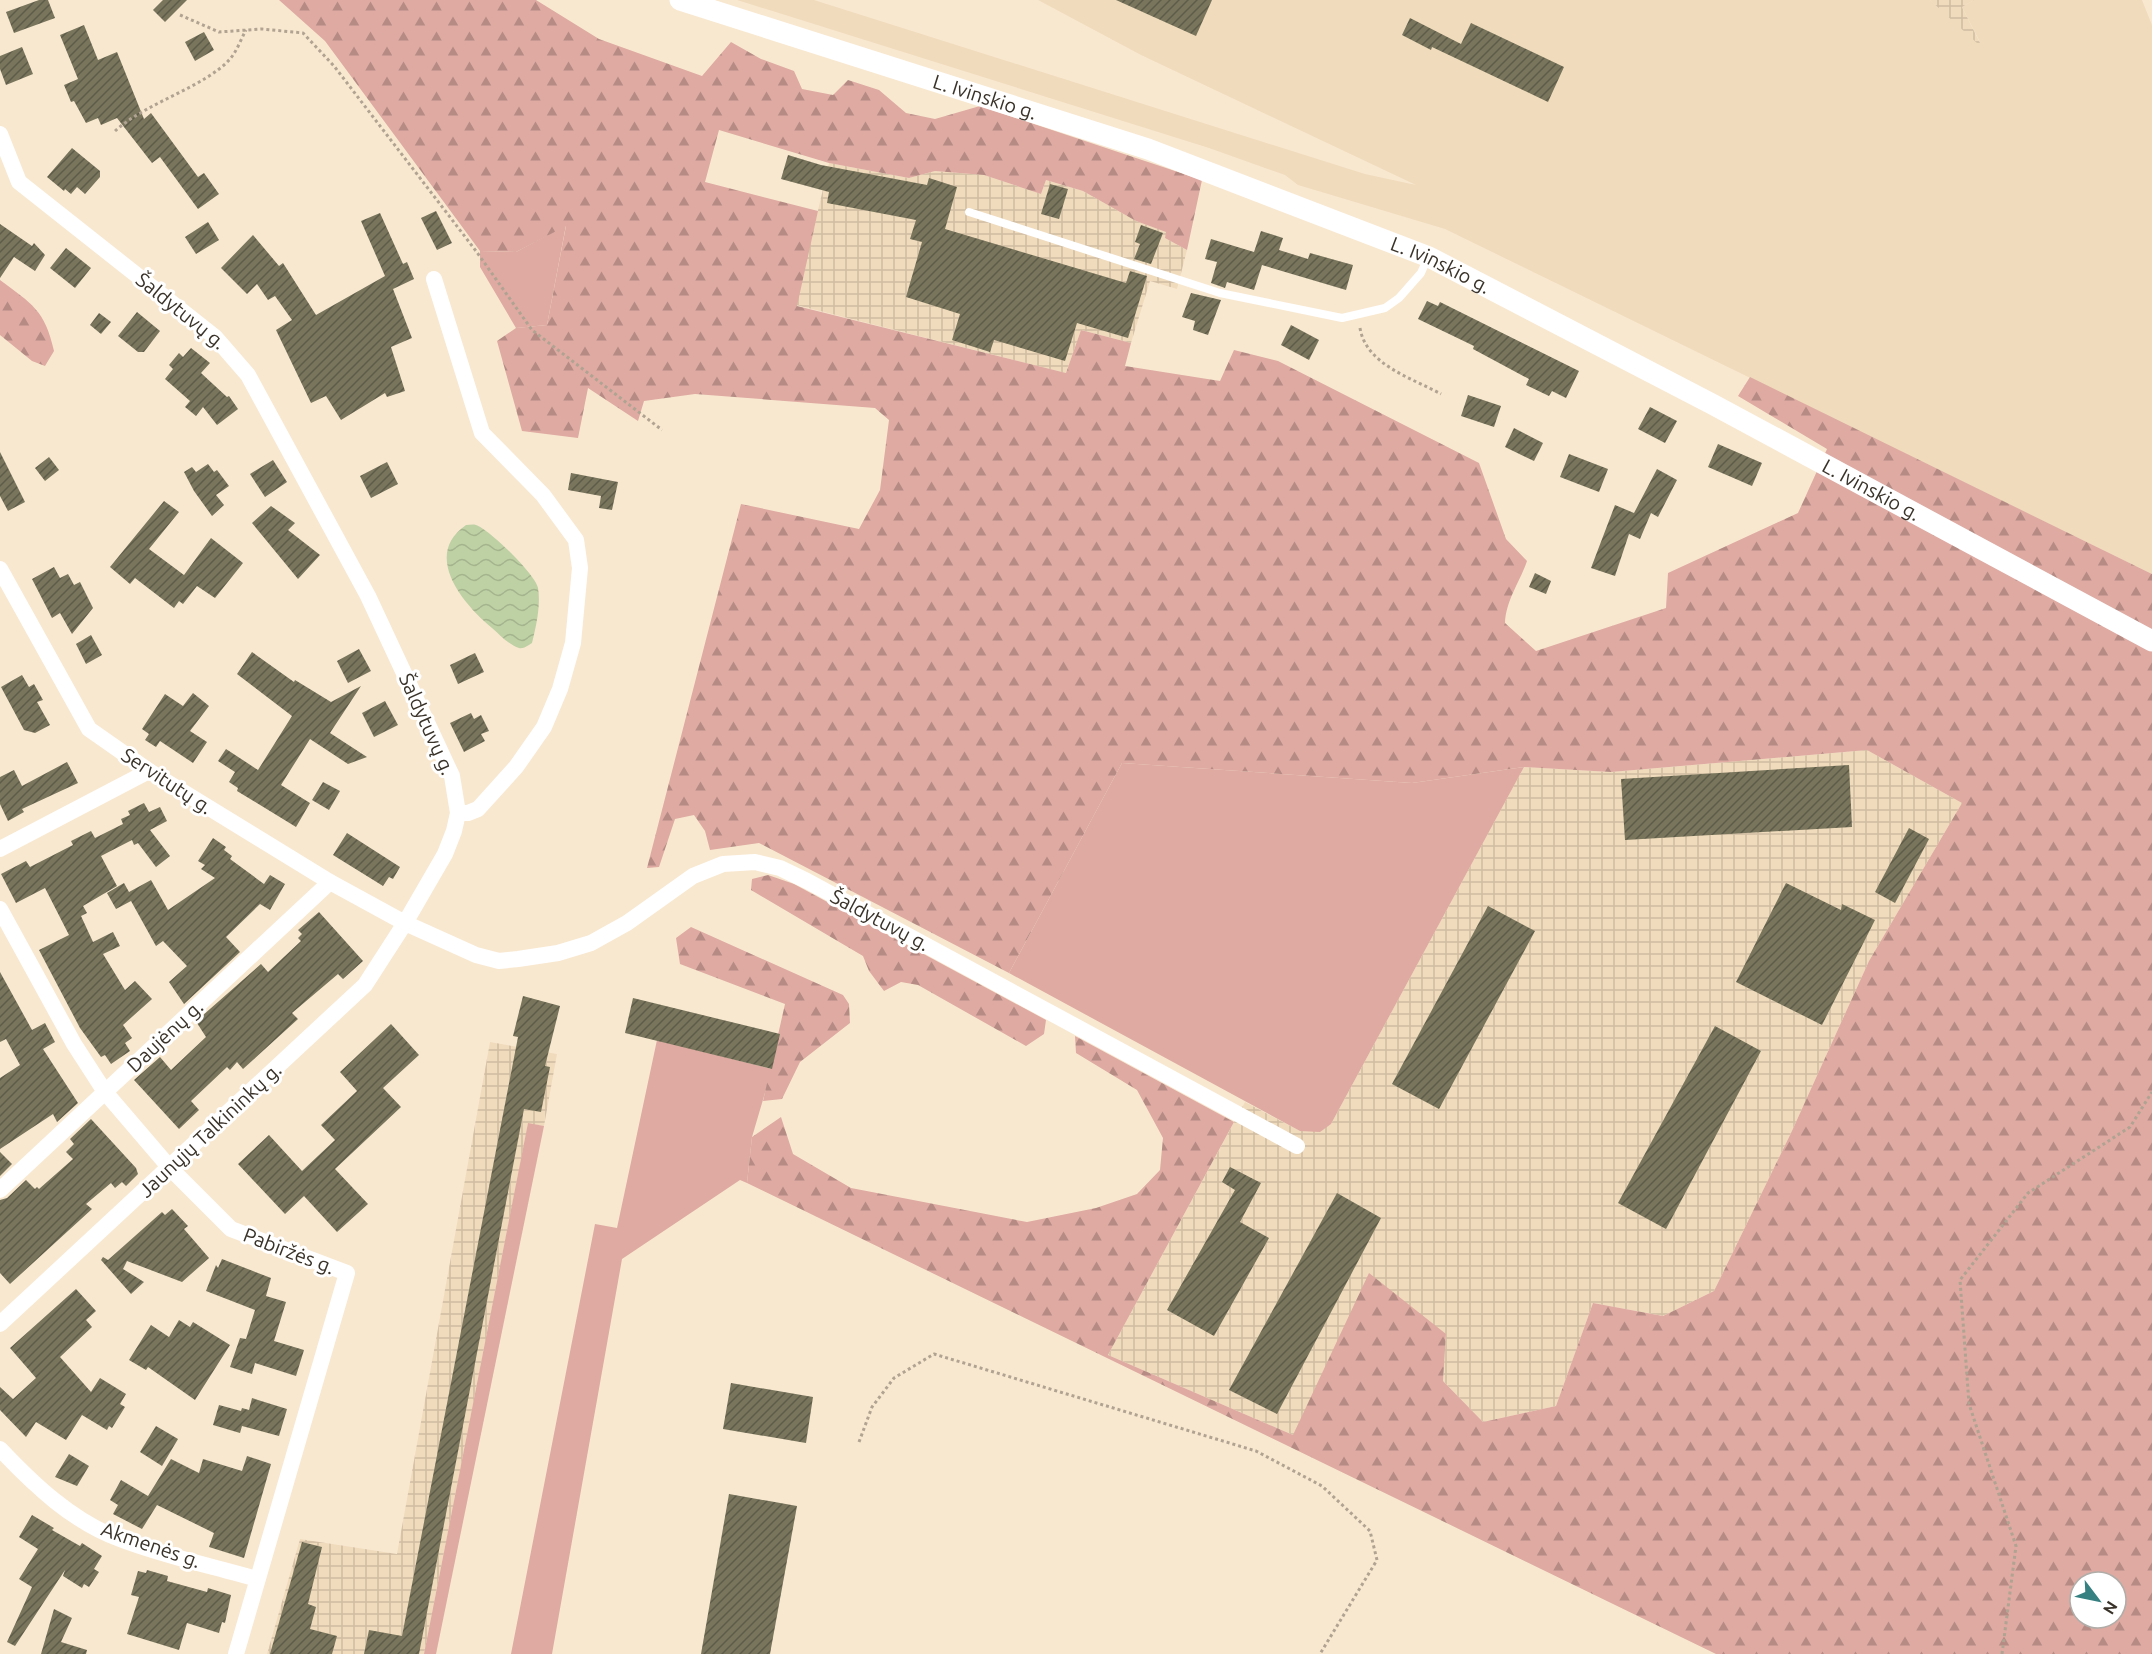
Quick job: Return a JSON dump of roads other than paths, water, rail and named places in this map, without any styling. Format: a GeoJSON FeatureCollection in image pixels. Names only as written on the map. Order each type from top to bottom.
{"type":"FeatureCollection","features":[{"type":"Feature","properties":{"kind":"street","name":"L. Ivinskio g."},"geometry":{"type":"LineString","coordinates":[[680,0],[1148,149],[1429,257],[1712,404],[2152,641]]}},
{"type":"Feature","properties":{"kind":"street","name":"Šaldytuvų g."},"geometry":{"type":"LineString","coordinates":[[0,134],[19,182],[214,337],[248,375],[368,596],[452,776],[458,813],[445,854],[405,923],[477,956],[499,961],[518,959],[558,953],[591,943],[627,923],[693,876],[723,864],[755,862],[780,868],[1297,1146]]}},
{"type":"Feature","properties":{"kind":"street"},"geometry":{"type":"LineString","coordinates":[[434,279],[483,433],[543,495],[576,540],[580,568],[573,643],[560,689],[544,727],[516,767],[478,809],[468,813],[458,813]]}},
{"type":"Feature","properties":{"kind":"street","name":"Servitutų g."},"geometry":{"type":"LineString","coordinates":[[0,569],[89,729],[149,771],[330,882],[405,923]]}},
{"type":"Feature","properties":{"kind":"street"},"geometry":{"type":"LineString","coordinates":[[0,849],[149,771]]}},
{"type":"Feature","properties":{"kind":"street","name":"Daujėnų g."},"geometry":{"type":"LineString","coordinates":[[0,1190],[330,882]]}},
{"type":"Feature","properties":{"kind":"street","name":"Pabiržės g."},"geometry":{"type":"LineString","coordinates":[[0,909],[74,1044],[105,1092],[170,1168],[231,1229],[347,1273],[236,1654]]}},
{"type":"Feature","properties":{"kind":"street","name":"Jaunųjų Talkininkų g."},"geometry":{"type":"LineString","coordinates":[[0,1323],[365,985],[405,923]]}},
{"type":"Feature","properties":{"kind":"street","name":"Akmenės g."},"geometry":{"type":"LineString","coordinates":[[0,1449],[40,1491],[97,1528],[119,1539],[257,1579]]}},
{"type":"Feature","properties":{"kind":"lane"},"geometry":{"type":"LineString","coordinates":[[969,212],[1220,293],[1341,318],[1385,308],[1399,298],[1421,273],[1429,257]]}},
{"type":"Feature","properties":{"kind":"water"},"geometry":{"type":"Polygon","coordinates":[[[466,525],[476,525],[491,535],[521,563],[538,588],[538,616],[532,643],[526,647],[519,648],[512,645],[481,618],[459,593],[452,579],[447,564],[447,550],[453,537],[466,525]]]}}]}
